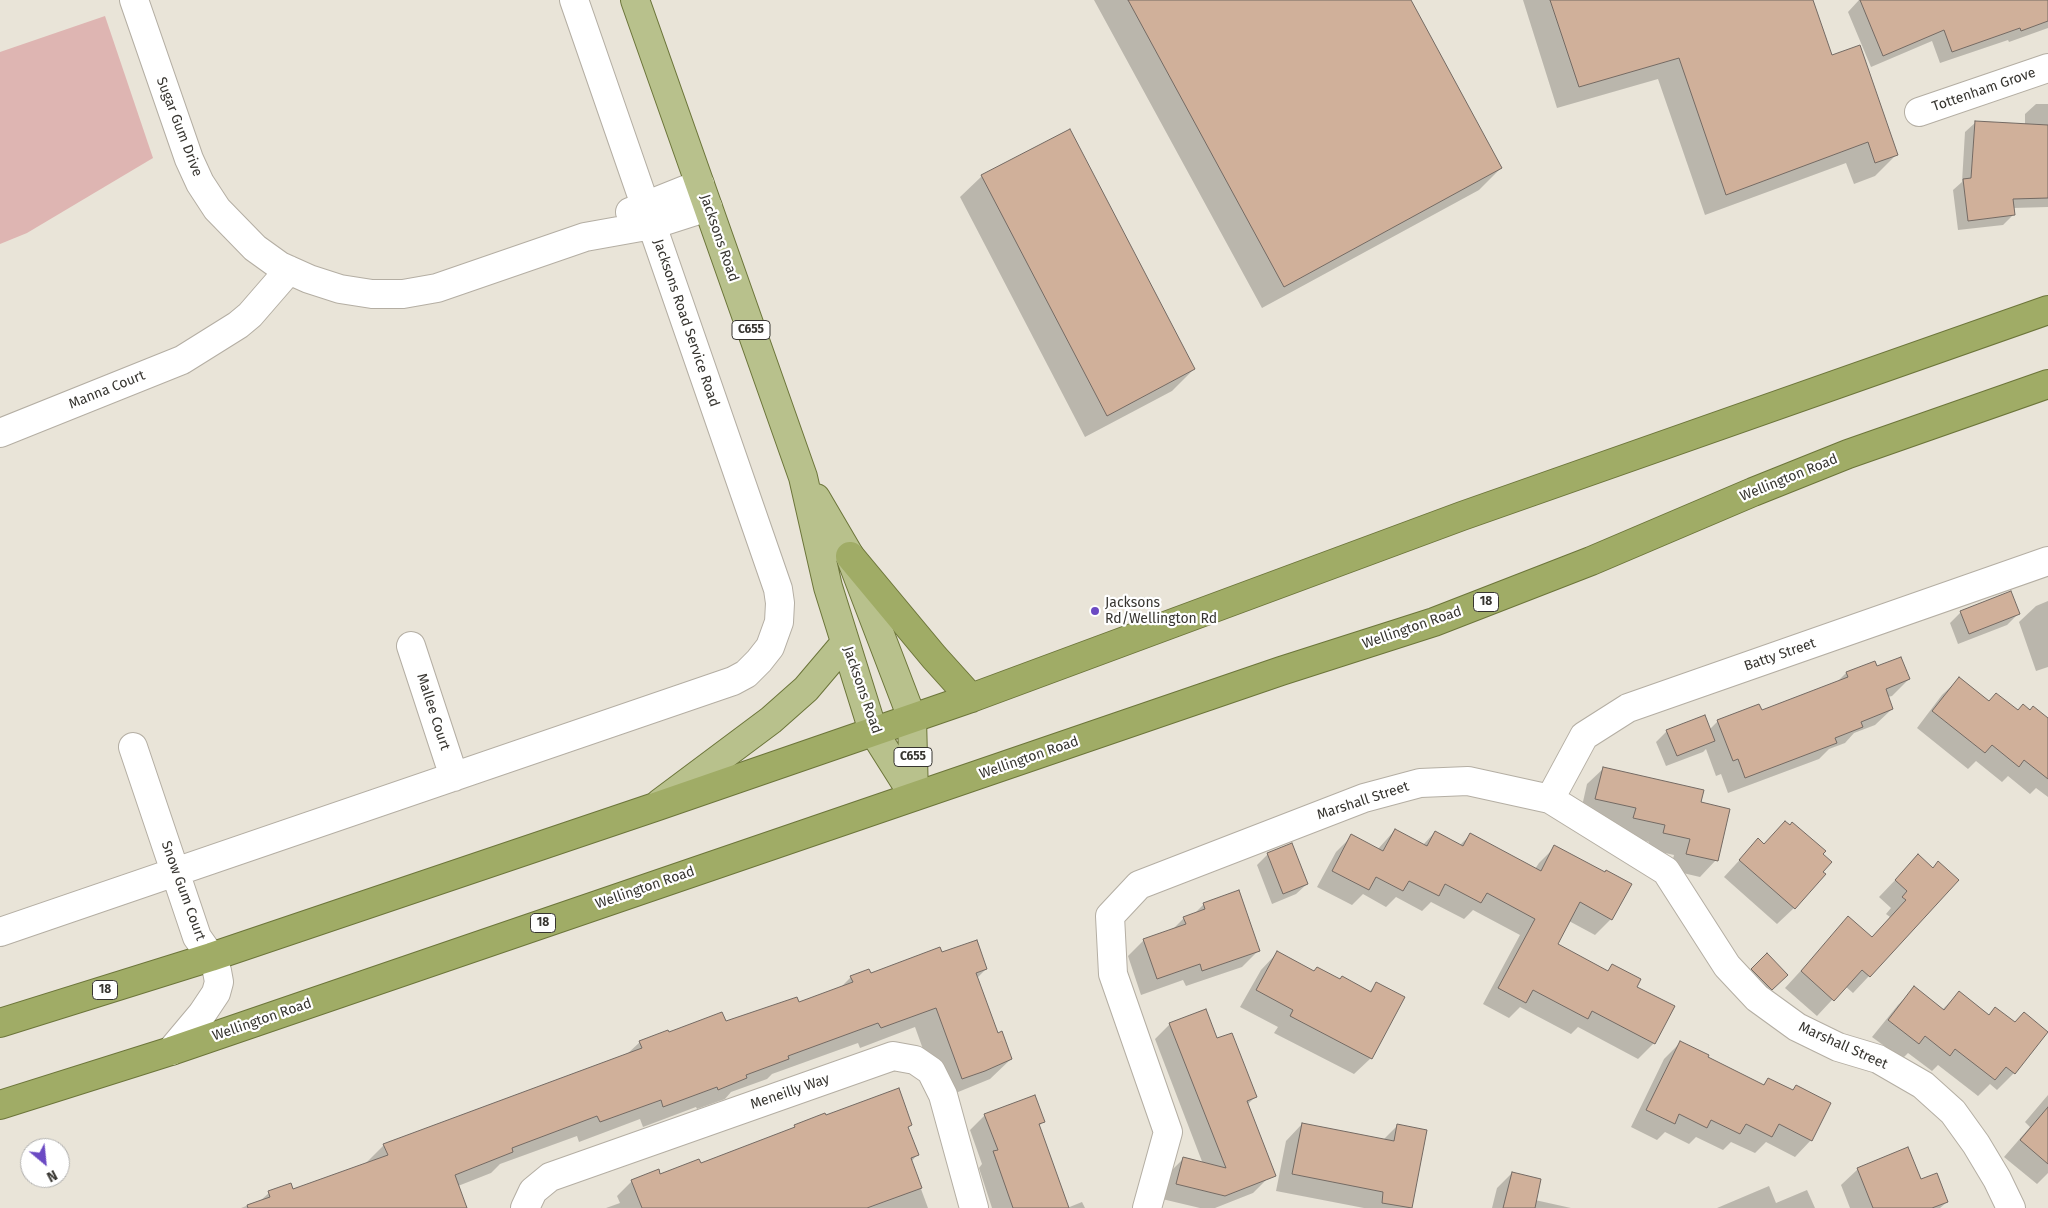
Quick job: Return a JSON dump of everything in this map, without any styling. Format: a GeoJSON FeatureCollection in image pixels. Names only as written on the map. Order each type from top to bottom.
{"type":"FeatureCollection","features":[{"type":"Feature","properties":{"kind":"highway","name":"18"},"geometry":{"type":"LineString","coordinates":[[0,1023],[211,956],[655,807],[971,698],[1453,520],[2048,310]]}},
{"type":"Feature","properties":{"kind":"highway","name":"Wellington Road"},"geometry":{"type":"LineString","coordinates":[[0,1105],[171,1051],[1281,671],[1434,622],[1592,561],[1753,492],[1840,458],[2048,384]]}},
{"type":"Feature","properties":{"kind":"highway"},"geometry":{"type":"LineString","coordinates":[[850,556],[934,657],[971,698]]}},
{"type":"Feature","properties":{"kind":"main road","name":"Jacksons Road"},"geometry":{"type":"LineString","coordinates":[[636,0],[803,477],[828,588],[873,731],[914,796]]}},
{"type":"Feature","properties":{"kind":"main road","name":"Jacksons Road"},"geometry":{"type":"LineString","coordinates":[[803,477],[850,556],[912,718],[914,796]]}},
{"type":"Feature","properties":{"kind":"main road"},"geometry":{"type":"LineString","coordinates":[[655,807],[778,714],[806,689],[845,643]]}},
{"type":"Feature","properties":{"kind":"street","name":"Sugar Gum Drive"},"geometry":{"type":"LineString","coordinates":[[134,0],[186,150],[200,183],[217,209],[233,228],[255,248],[281,266],[309,280],[340,289],[372,294],[403,294],[437,288],[585,237],[617,218],[649,215],[704,196]]}},
{"type":"Feature","properties":{"kind":"street","name":"Jacksons Road Service Road"},"geometry":{"type":"LineString","coordinates":[[454,777],[732,681],[746,674],[759,661],[770,647],[779,622],[780,603],[778,589],[574,0]]}},
{"type":"Feature","properties":{"kind":"street","name":"Tottenham Grove"},"geometry":{"type":"LineString","coordinates":[[1919,112],[2048,68]]}},
{"type":"Feature","properties":{"kind":"street","name":"Manna Court"},"geometry":{"type":"LineString","coordinates":[[0,433],[182,360],[238,325],[250,315],[281,266]]}},
{"type":"Feature","properties":{"kind":"street","name":"Batty Street"},"geometry":{"type":"LineString","coordinates":[[1550,799],[1584,736],[1628,708],[2048,561]]}},
{"type":"Feature","properties":{"kind":"street","name":"Mallee Court"},"geometry":{"type":"LineString","coordinates":[[411,646],[454,777]]}},
{"type":"Feature","properties":{"kind":"street","name":"Snow Gum Court"},"geometry":{"type":"LineString","coordinates":[[133,747],[197,937],[211,956],[219,982],[216,993],[202,1014],[171,1051]]}},
{"type":"Feature","properties":{"kind":"street"},"geometry":{"type":"LineString","coordinates":[[0,932],[454,777]]}},
{"type":"Feature","properties":{"kind":"street","name":"Marshall Street"},"geometry":{"type":"LineString","coordinates":[[1147,1208],[1168,1132],[1113,974],[1110,916],[1139,884],[1364,798],[1420,783],[1468,781],[1550,799],[1666,871],[1727,966],[1758,998],[1797,1027],[1838,1047],[1878,1059],[1923,1086],[1953,1112],[1997,1178],[2010,1208]]}},
{"type":"Feature","properties":{"kind":"street","name":"Meneilly Way"},"geometry":{"type":"LineString","coordinates":[[525,1208],[532,1191],[550,1177],[893,1056],[915,1060],[931,1071],[943,1095],[974,1208]]}},
{"type":"Feature","properties":{"kind":"shaded area"},"geometry":{"type":"Polygon","coordinates":[[[105,16],[153,158],[27,233],[0,244],[0,52],[105,16]]]}},
{"type":"Feature","properties":{"kind":"building"},"geometry":{"type":"Polygon","coordinates":[[[1128,0],[1411,0],[1502,168],[1284,287],[1128,0]]]}},
{"type":"Feature","properties":{"kind":"building"},"geometry":{"type":"Polygon","coordinates":[[[1550,0],[1813,0],[1832,55],[1860,45],[1898,155],[1875,163],[1868,142],[1726,195],[1679,58],[1579,87],[1550,0]]]}},
{"type":"Feature","properties":{"kind":"building"},"geometry":{"type":"Polygon","coordinates":[[[1860,0],[2048,0],[2048,21],[2021,31],[2020,28],[1952,52],[1944,30],[1883,56],[1860,0]]]}},
{"type":"Feature","properties":{"kind":"building"},"geometry":{"type":"Polygon","coordinates":[[[1975,121],[2048,125],[2048,198],[2013,199],[2015,215],[1968,221],[1963,179],[1971,178],[1975,121]]]}},
{"type":"Feature","properties":{"kind":"building"},"geometry":{"type":"Polygon","coordinates":[[[1070,129],[1195,369],[1107,416],[981,175],[1070,129]]]}},
{"type":"Feature","properties":{"kind":"building"},"geometry":{"type":"Polygon","coordinates":[[[2011,591],[2020,614],[1969,634],[1960,611],[2011,591]]]}},
{"type":"Feature","properties":{"kind":"building"},"geometry":{"type":"Polygon","coordinates":[[[1901,657],[1910,679],[1886,689],[1893,709],[1861,722],[1863,727],[1835,738],[1837,743],[1745,778],[1738,759],[1733,761],[1717,720],[1759,704],[1762,710],[1848,677],[1846,672],[1875,661],[1877,666],[1901,657]]]}},
{"type":"Feature","properties":{"kind":"building"},"geometry":{"type":"Polygon","coordinates":[[[1959,677],[1989,701],[1996,693],[2018,710],[2023,704],[2030,710],[2033,706],[2048,718],[2048,779],[2024,760],[2019,767],[1992,745],[1985,753],[1932,711],[1959,677]]]}},
{"type":"Feature","properties":{"kind":"building"},"geometry":{"type":"Polygon","coordinates":[[[1705,715],[1715,741],[1677,756],[1666,730],[1705,715]]]}},
{"type":"Feature","properties":{"kind":"building"},"geometry":{"type":"Polygon","coordinates":[[[1603,767],[1704,790],[1701,802],[1730,809],[1718,861],[1686,854],[1690,839],[1663,833],[1665,825],[1633,818],[1636,808],[1595,799],[1603,767]]]}},
{"type":"Feature","properties":{"kind":"building"},"geometry":{"type":"Polygon","coordinates":[[[1785,821],[1790,825],[1792,822],[1826,851],[1823,854],[1832,862],[1823,872],[1826,874],[1795,909],[1739,860],[1758,838],[1764,844],[1785,821]]]}},
{"type":"Feature","properties":{"kind":"building"},"geometry":{"type":"Polygon","coordinates":[[[1395,829],[1427,846],[1435,831],[1463,846],[1470,833],[1541,871],[1554,845],[1632,884],[1612,920],[1580,902],[1558,944],[1608,971],[1612,964],[1641,979],[1637,987],[1675,1006],[1655,1044],[1592,1011],[1588,1019],[1533,990],[1526,1003],[1498,988],[1535,919],[1487,893],[1481,903],[1445,884],[1439,896],[1409,881],[1403,891],[1376,877],[1369,890],[1332,871],[1351,834],[1383,851],[1395,829]]]}},
{"type":"Feature","properties":{"kind":"building"},"geometry":{"type":"Polygon","coordinates":[[[1292,843],[1308,884],[1283,894],[1267,853],[1292,843]]]}},
{"type":"Feature","properties":{"kind":"building"},"geometry":{"type":"Polygon","coordinates":[[[1918,854],[1933,868],[1938,861],[1959,880],[1870,977],[1862,970],[1834,1001],[1801,971],[1848,916],[1872,937],[1906,900],[1902,897],[1907,891],[1895,880],[1918,854]]]}},
{"type":"Feature","properties":{"kind":"building"},"geometry":{"type":"Polygon","coordinates":[[[1239,890],[1260,951],[1202,971],[1200,964],[1157,979],[1143,939],[1186,924],[1183,917],[1205,909],[1203,903],[1239,890]]]}},
{"type":"Feature","properties":{"kind":"building"},"geometry":{"type":"Polygon","coordinates":[[[977,940],[987,969],[976,973],[998,1033],[1002,1031],[1012,1059],[985,1071],[962,1079],[936,1008],[881,1028],[878,1023],[788,1056],[789,1059],[746,1075],[747,1078],[718,1090],[717,1087],[663,1107],[661,1100],[600,1122],[597,1116],[512,1148],[513,1152],[455,1175],[467,1208],[248,1208],[247,1205],[270,1197],[268,1191],[291,1183],[293,1189],[388,1155],[383,1144],[642,1048],[639,1041],[668,1030],[669,1032],[722,1012],[726,1021],[797,997],[799,1002],[853,982],[850,976],[869,969],[871,973],[940,947],[942,952],[977,940]]]}},
{"type":"Feature","properties":{"kind":"building"},"geometry":{"type":"Polygon","coordinates":[[[1277,951],[1314,971],[1317,967],[1340,979],[1342,976],[1371,992],[1376,982],[1405,997],[1372,1059],[1290,1016],[1293,1010],[1256,990],[1277,951]]]}},
{"type":"Feature","properties":{"kind":"building"},"geometry":{"type":"Polygon","coordinates":[[[1767,953],[1788,975],[1772,990],[1751,969],[1767,953]]]}},
{"type":"Feature","properties":{"kind":"building"},"geometry":{"type":"Polygon","coordinates":[[[1914,986],[1944,1010],[1959,991],[1989,1015],[1995,1007],[2015,1022],[2024,1012],[2048,1032],[2015,1074],[2006,1067],[1995,1080],[1955,1049],[1950,1056],[1925,1036],[1919,1044],[1888,1020],[1914,986]]]}},
{"type":"Feature","properties":{"kind":"building"},"geometry":{"type":"Polygon","coordinates":[[[1206,1009],[1217,1038],[1232,1033],[1257,1097],[1247,1101],[1276,1176],[1225,1196],[1176,1184],[1183,1157],[1226,1168],[1169,1023],[1206,1009]]]}},
{"type":"Feature","properties":{"kind":"building"},"geometry":{"type":"Polygon","coordinates":[[[1680,1041],[1764,1085],[1768,1078],[1793,1090],[1796,1085],[1831,1103],[1812,1141],[1779,1124],[1772,1137],[1746,1124],[1740,1134],[1711,1120],[1707,1128],[1679,1114],[1675,1124],[1646,1110],[1680,1041]]]}},
{"type":"Feature","properties":{"kind":"building"},"geometry":{"type":"Polygon","coordinates":[[[899,1088],[912,1125],[908,1127],[919,1155],[911,1158],[922,1188],[867,1208],[642,1208],[631,1180],[659,1169],[660,1174],[699,1159],[701,1163],[795,1127],[794,1125],[825,1113],[826,1115],[899,1088]]]}},
{"type":"Feature","properties":{"kind":"building"},"geometry":{"type":"Polygon","coordinates":[[[1035,1095],[1045,1122],[1039,1124],[1069,1208],[1013,1208],[993,1151],[998,1150],[984,1114],[1035,1095]]]}},
{"type":"Feature","properties":{"kind":"building"},"geometry":{"type":"Polygon","coordinates":[[[2048,1107],[2048,1164],[2020,1140],[2048,1107]]]}},
{"type":"Feature","properties":{"kind":"building"},"geometry":{"type":"Polygon","coordinates":[[[1302,1123],[1394,1141],[1397,1124],[1427,1130],[1412,1208],[1382,1203],[1383,1192],[1292,1174],[1302,1123]]]}},
{"type":"Feature","properties":{"kind":"building"},"geometry":{"type":"Polygon","coordinates":[[[1908,1147],[1921,1179],[1937,1173],[1948,1202],[1932,1208],[1873,1208],[1857,1168],[1908,1147]]]}},
{"type":"Feature","properties":{"kind":"building"},"geometry":{"type":"Polygon","coordinates":[[[1512,1172],[1541,1179],[1535,1208],[1503,1208],[1512,1172]]]}},
{"type":"Feature","properties":{"kind":"place","name":"Jacksons Rd/Wellington Rd"},"geometry":{"type":"Point","coordinates":[1095,611]}}]}
